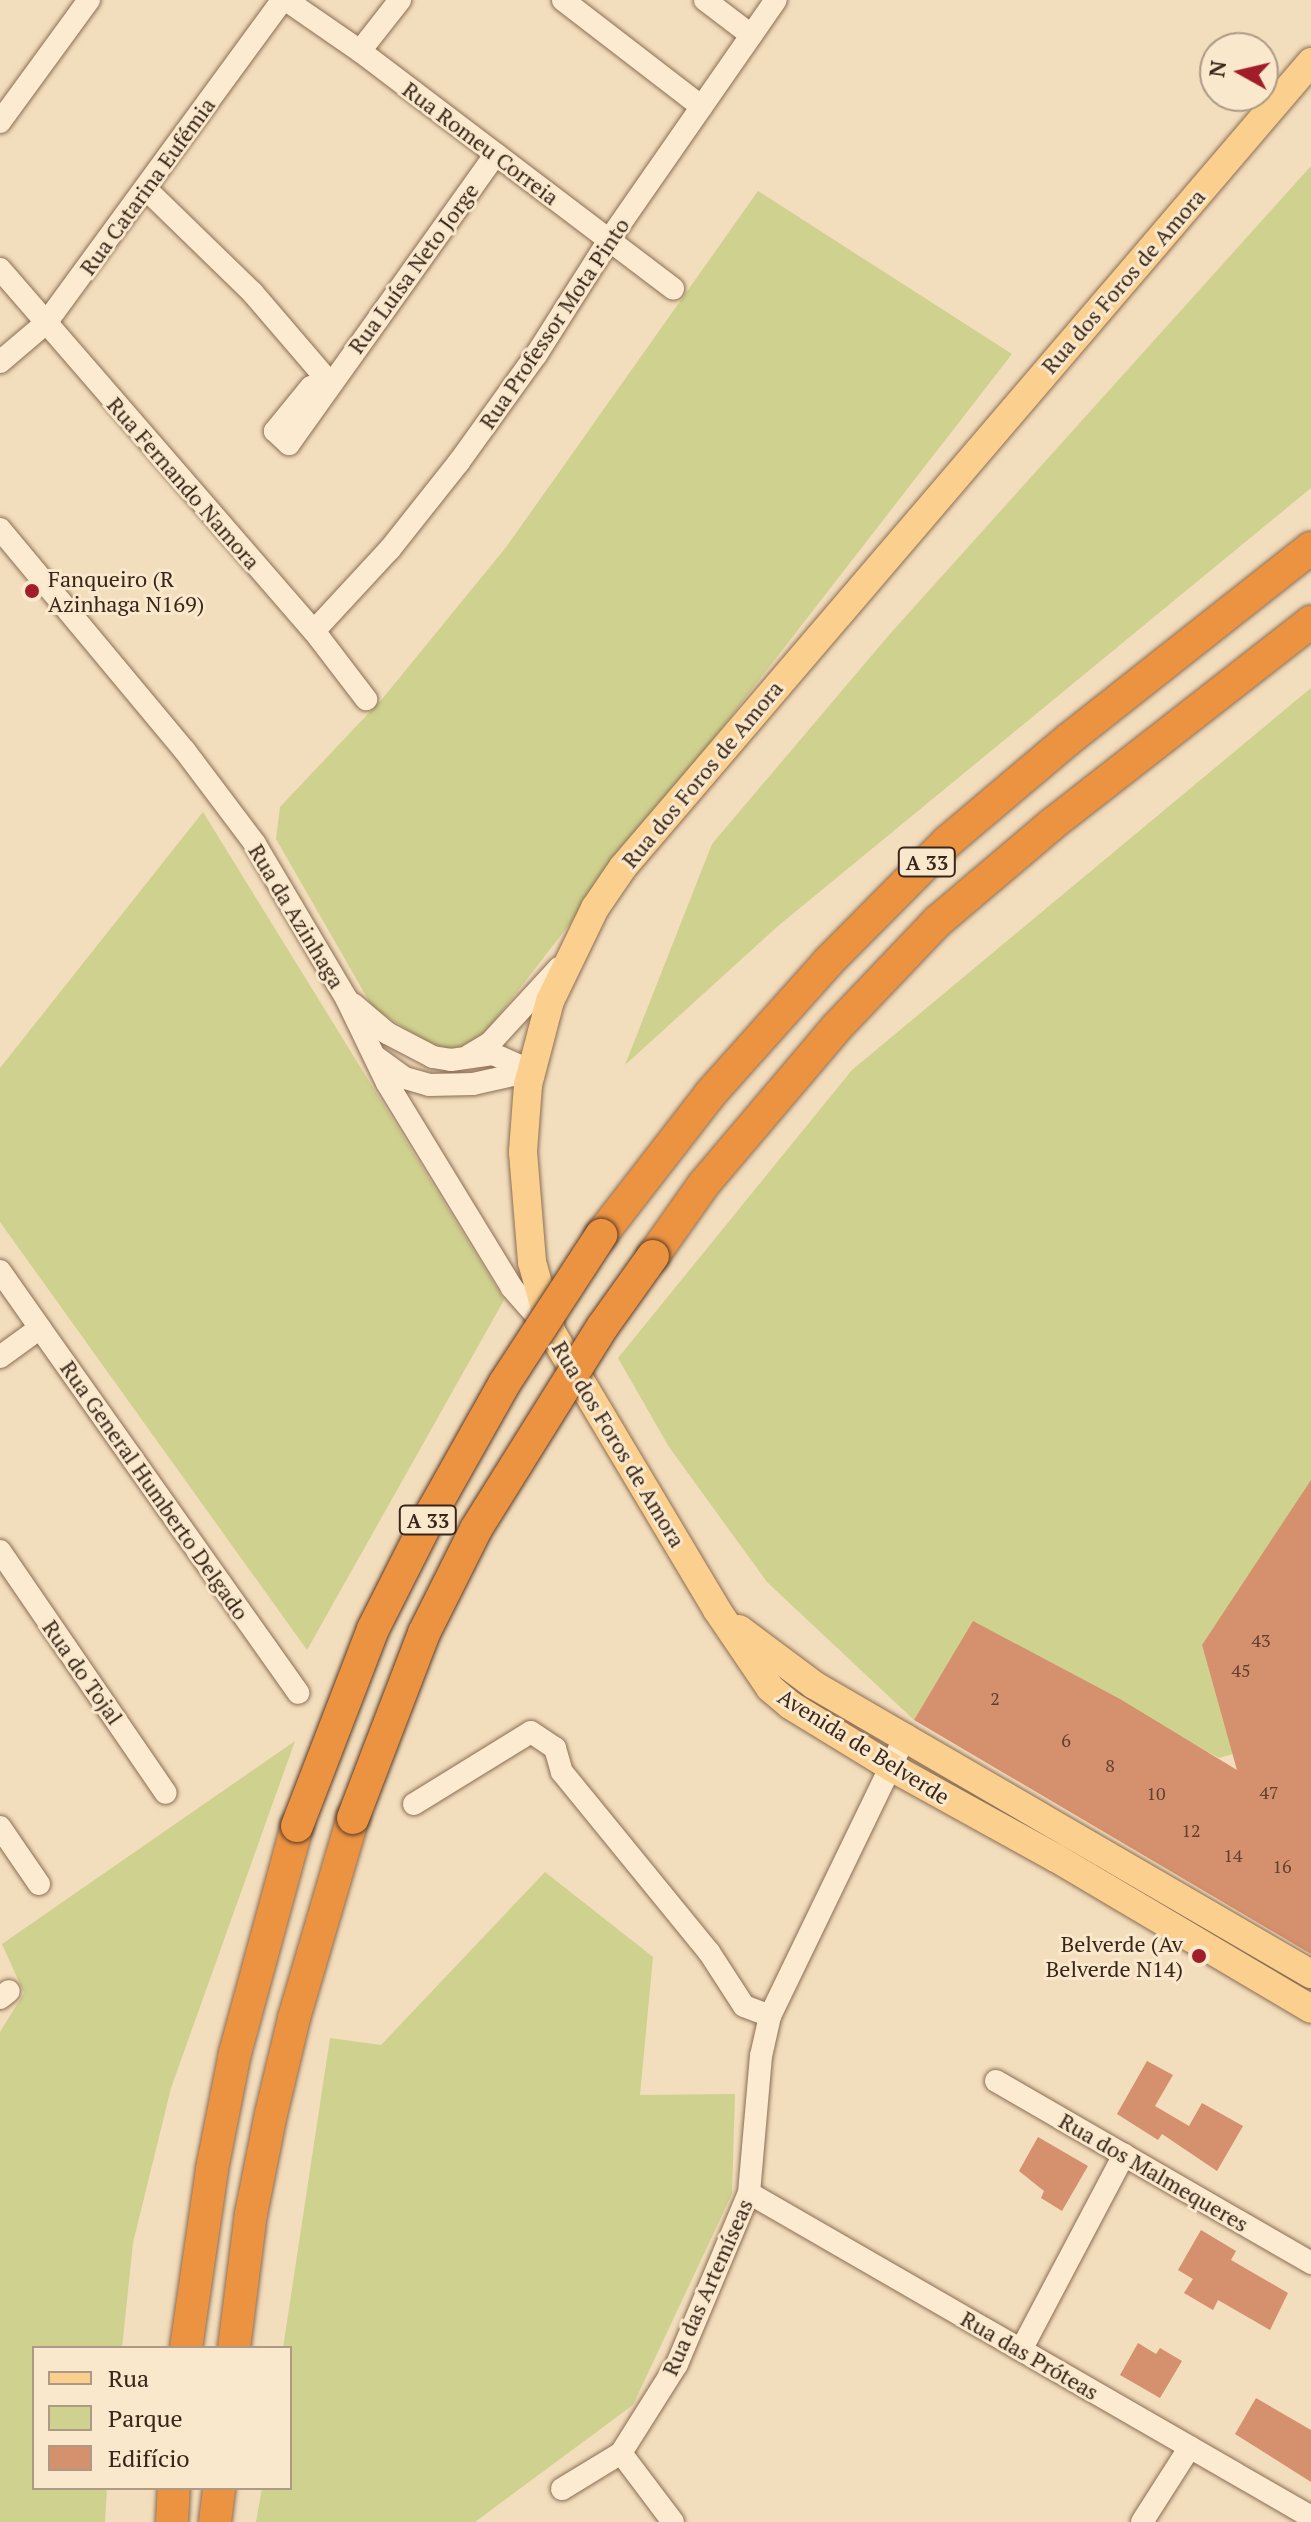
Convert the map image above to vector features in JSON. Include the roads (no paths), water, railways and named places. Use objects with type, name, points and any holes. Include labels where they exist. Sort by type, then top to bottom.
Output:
[{"type":"highway","name":"A 33","points":[[186,2346],[212,2169],[235,2053],[297,1826],[373,1629],[432,1512],[504,1384],[601,1235],[711,1093],[828,962],[947,842],[1069,739],[1311,548]]},
{"type":"highway","name":"A 33","points":[[234,2346],[251,2214],[271,2114],[294,2018],[353,1818],[424,1633],[476,1529],[603,1326],[703,1185],[836,1028],[938,921],[1051,825],[1311,622]]},
{"type":"highway","points":[[172,2522],[174,2490]]},
{"type":"highway","points":[[215,2522],[219,2490]]},
{"type":"main road","name":"Rua dos Foros de Amora","points":[[717,1610],[552,1333],[532,1262],[523,1152],[531,1071],[550,1001],[595,908],[654,829],[1311,62]]},
{"type":"main road","name":"Avenida de Belverde","points":[[717,1610],[773,1657],[814,1685],[906,1735],[1311,1974]]},
{"type":"main road","name":"Avenida de Belverde","points":[[717,1610],[770,1688],[891,1767],[1056,1858],[1311,2009]]},
{"type":"street","points":[[0,122],[89,0]]},
{"type":"street","name":"Rua Romeu Correia","points":[[284,0],[360,51],[673,289]]},
{"type":"street","name":"Rua Catarina Eufémia","points":[[0,362],[46,323],[284,0]]},
{"type":"street","points":[[360,51],[400,0]]},
{"type":"street","points":[[563,0],[702,107]]},
{"type":"street","points":[[705,0],[751,35]]},
{"type":"street","name":"Rua Professor Mota Pinto","points":[[314,631],[390,549],[459,462],[536,355],[609,240],[776,0]]},
{"type":"street","name":"Rua Luísa Neto Jorge","points":[[146,189],[234,274],[330,383],[496,154]]},
{"type":"street","name":"Rua Fernando Namora","points":[[0,269],[314,631],[366,699]]},
{"type":"street","name":"Rua da Azinhaga","points":[[0,529],[229,806],[346,998],[371,1053],[512,1288],[552,1333]]},
{"type":"street","points":[[466,1058],[490,1043],[570,955]]},
{"type":"street","points":[[346,998],[413,1049],[433,1057],[466,1058],[493,1054],[531,1071]]},
{"type":"street","points":[[371,1053],[405,1078],[429,1085],[473,1084],[531,1071]]},
{"type":"street","name":"Rua General Humberto Delgado","points":[[0,1271],[298,1693]]},
{"type":"street","points":[[0,1357],[40,1328]]},
{"type":"street","name":"Rua do Tojal","points":[[0,1551],[166,1793]]},
{"type":"street","points":[[414,1804],[531,1732],[555,1748],[562,1772],[709,1952],[744,2006],[770,2016]]},
{"type":"street","name":"Rua das Artemíseas","points":[[562,2489],[621,2453],[677,2364],[749,2193],[761,2056],[770,2016],[906,1735]]},
{"type":"street","points":[[0,1827],[39,1884]]},
{"type":"street","name":"Rua dos Malmequeres","points":[[996,2081],[1311,2263]]},
{"type":"street","points":[[1021,2350],[1124,2155]]},
{"type":"street","name":"Rua das Próteas","points":[[749,2193],[1311,2517]]},
{"type":"street","points":[[1142,2522],[1190,2447]]},
{"type":"street","points":[[621,2453],[673,2522]]},
{"type":"place","name":"Fanqueiro (R Azinhaga N169)","points":[[32,591]]},
{"type":"place","name":"Belverde (Av Belverde N14)","points":[[1199,1956]]}]
